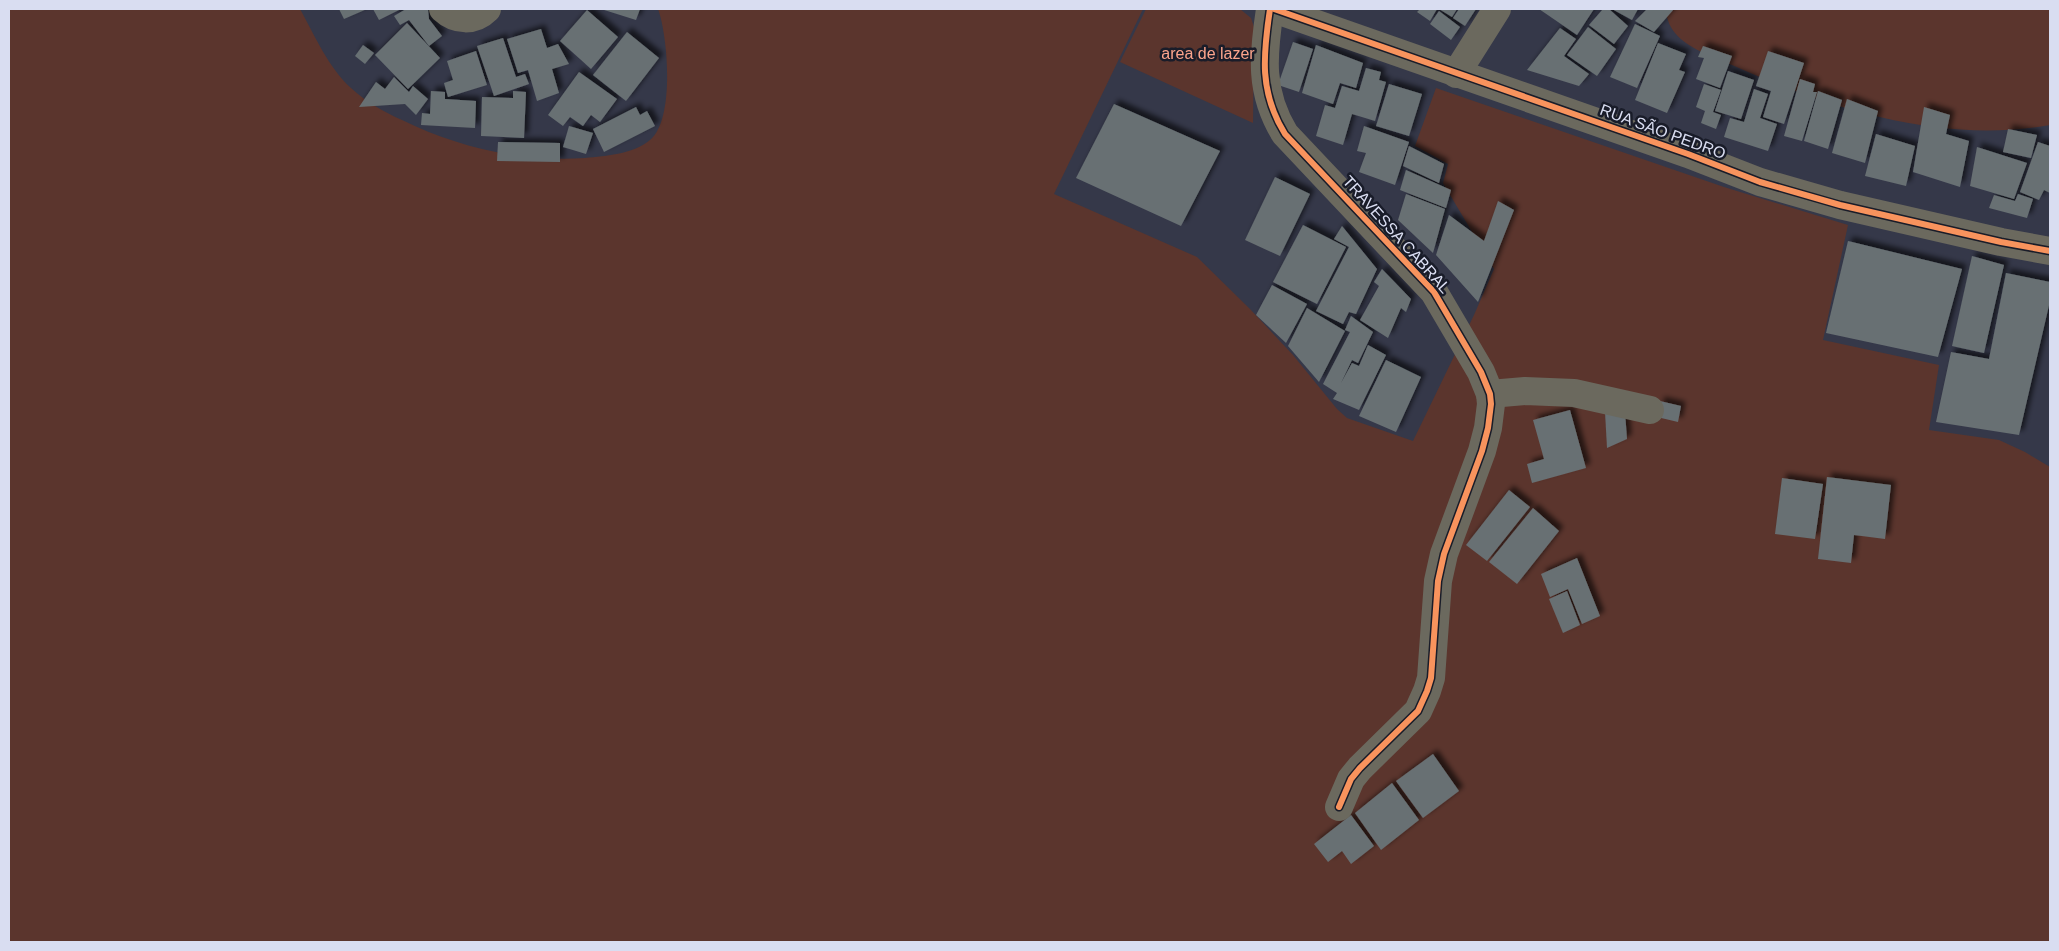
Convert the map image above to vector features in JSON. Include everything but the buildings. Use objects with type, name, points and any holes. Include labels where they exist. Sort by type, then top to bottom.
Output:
[{"type":"street","points":[[443,9],[452,16],[463,19],[473,18],[482,14],[487,9]]},
{"type":"street","name":"TRAVESSA CABRAL","points":[[1270,9],[1265,53],[1266,85],[1272,111],[1278,122],[1291,140],[1434,292],[1481,372],[1490,394],[1490,416],[1482,452],[1449,538],[1440,572],[1433,660],[1427,691],[1418,711],[1351,779],[1340,807]]},
{"type":"street","name":"RUA SÃO PEDRO","points":[[1274,9],[1302,14],[1456,74],[1787,190],[1840,206],[2050,252]]},
{"type":"street","points":[[1456,74],[1497,9]]},
{"type":"street","points":[[1490,394],[1525,391],[1574,393],[1650,410]]},
{"type":"green space","points":[[9,9],[300,9],[335,71],[357,93],[382,110],[424,130],[468,145],[514,155],[561,159],[619,154],[643,145],[658,130],[663,115],[667,77],[662,22],[658,9],[1143,9],[1054,194],[1197,257],[1293,355],[1337,409],[1347,418],[1413,441],[1474,315],[1494,269],[1443,183],[1448,164],[1415,146],[1436,88],[1724,187],[1848,225],[1823,340],[1939,365],[1929,430],[1999,440],[2025,452],[2050,467],[2050,942],[9,942]]},
{"type":"green space","name":"area de lazer","points":[[1146,9],[1240,9],[1251,18],[1254,27],[1253,123],[1120,62]]},
{"type":"green space","points":[[1665,9],[2050,9],[2050,125],[2011,130],[1971,130],[1932,127],[1892,120],[1853,110],[1777,84],[1688,45],[1675,33],[1667,19]]},
{"type":"cycle path","points":[[1270,9],[1265,73],[1271,103],[1285,134],[1434,292],[1481,372],[1490,394],[1491,404],[1488,428],[1482,451],[1444,554],[1438,581],[1431,678],[1427,691],[1418,711],[1351,779],[1339,807]]},
{"type":"cycle path","points":[[1274,9],[1688,154],[1760,182],[1840,205],[2001,242],[2050,251]]}]
